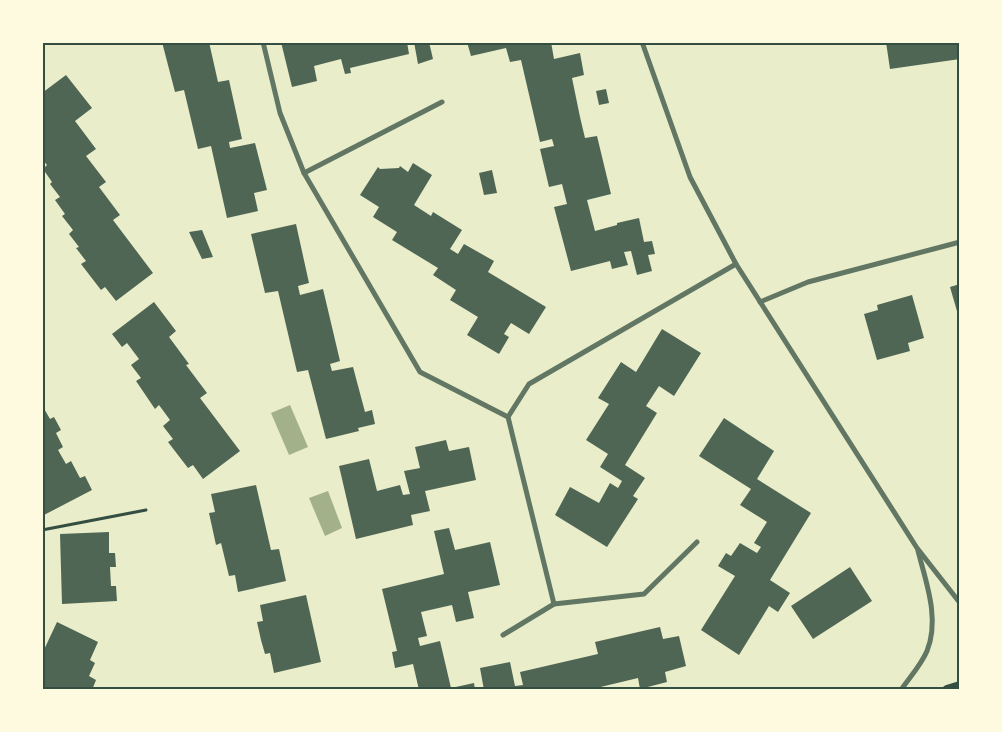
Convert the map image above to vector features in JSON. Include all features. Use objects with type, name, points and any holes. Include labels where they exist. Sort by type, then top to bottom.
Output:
[{"type":"main road","points":[[947,690],[960,686]]},
{"type":"street","points":[[263,42],[280,113],[304,173],[420,372],[508,417]]},
{"type":"street","points":[[642,42],[690,177],[736,264],[917,548],[960,603]]},
{"type":"street","points":[[304,173],[442,102]]},
{"type":"street","points":[[760,302],[808,282],[960,242]]},
{"type":"street","points":[[554,604],[508,417],[529,384],[736,264]]},
{"type":"street","points":[[503,635],[554,604],[644,594],[697,542]]},
{"type":"street","points":[[901,690],[927,652],[932,625],[929,594],[917,548]]},
{"type":"path","points":[[42,530],[146,510]]},
{"type":"shaded area","points":[[290,405],[308,447],[289,455],[271,413]]},
{"type":"shaded area","points":[[328,491],[342,528],[325,536],[309,498]]},
{"type":"building","points":[[162,42],[209,42],[218,82],[229,80],[242,139],[229,142],[230,148],[255,143],[267,190],[254,193],[258,211],[227,218],[211,146],[198,149],[184,90],[175,92]]},
{"type":"building","points":[[281,42],[407,42],[409,54],[350,68],[351,73],[345,74],[341,59],[314,66],[317,81],[292,87]]},
{"type":"building","points":[[414,42],[429,42],[433,59],[418,64]]},
{"type":"building","points":[[467,42],[551,42],[554,59],[580,53],[584,75],[572,78],[580,117],[585,138],[597,136],[611,194],[587,200],[595,231],[639,218],[644,242],[652,241],[655,254],[648,255],[652,271],[637,275],[631,251],[624,252],[628,265],[612,269],[610,261],[571,271],[554,207],[567,204],[562,184],[549,187],[540,149],[554,146],[552,139],[540,142],[521,60],[510,62],[506,48],[471,56]]},
{"type":"building","points":[[886,42],[960,42],[960,59],[890,69]]},
{"type":"building","points":[[66,75],[92,108],[75,121],[96,149],[86,156],[106,182],[99,187],[120,215],[113,220],[153,273],[116,301],[105,287],[101,290],[81,264],[86,261],[76,248],[79,247],[69,234],[73,230],[62,216],[65,214],[55,200],[60,197],[50,184],[52,182],[43,169],[47,165],[42,159],[42,93]]},
{"type":"building","points":[[606,89],[609,103],[599,105],[596,91]]},
{"type":"building","points":[[413,163],[432,175],[414,205],[431,216],[433,212],[462,230],[450,249],[458,254],[464,244],[494,261],[488,272],[546,307],[529,334],[511,323],[504,334],[509,337],[499,354],[467,335],[478,317],[450,300],[456,290],[433,275],[438,268],[392,240],[397,232],[373,217],[379,207],[360,195],[378,167],[380,169],[399,168],[400,166],[408,172]]},
{"type":"building","points":[[492,170],[497,193],[484,195],[479,173]]},
{"type":"building","points":[[296,224],[309,283],[298,286],[300,295],[323,289],[340,361],[330,364],[332,371],[353,367],[365,412],[372,410],[375,424],[358,428],[359,431],[326,439],[308,370],[297,372],[278,291],[265,293],[251,234]]},
{"type":"building","points":[[202,230],[213,257],[202,259],[189,232]]},
{"type":"building","points":[[960,284],[960,318],[959,318],[950,287]]},
{"type":"building","points":[[912,295],[924,338],[908,343],[910,351],[877,360],[864,314],[878,310],[877,305]]},
{"type":"building","points":[[154,302],[176,331],[169,337],[189,364],[186,365],[207,393],[200,398],[240,451],[203,479],[193,465],[188,468],[168,442],[173,439],[163,426],[170,420],[159,405],[155,409],[136,381],[141,378],[131,365],[139,359],[127,343],[122,347],[112,334]]},
{"type":"building","points":[[662,329],[701,353],[674,396],[659,386],[646,406],[657,413],[625,465],[645,478],[633,496],[638,499],[607,547],[555,515],[570,487],[599,503],[610,483],[618,488],[622,481],[600,467],[608,454],[586,440],[609,404],[598,398],[621,362],[636,372]]},
{"type":"building","points":[[42,405],[50,419],[54,417],[61,430],[56,433],[63,447],[58,450],[66,464],[71,461],[80,478],[85,476],[92,490],[44,515],[42,512]]},
{"type":"building","points":[[724,418],[774,451],[757,479],[811,513],[770,580],[790,593],[778,612],[769,606],[739,655],[701,630],[735,576],[718,566],[726,553],[731,556],[740,543],[757,553],[761,547],[754,543],[767,522],[740,505],[751,489],[699,456]]},
{"type":"building","points":[[446,440],[449,451],[469,447],[476,480],[425,491],[430,511],[411,515],[413,525],[356,539],[339,466],[369,459],[377,491],[400,485],[403,495],[410,494],[404,471],[420,468],[415,447]]},
{"type":"building","points":[[256,485],[271,550],[279,549],[286,581],[238,592],[235,575],[229,576],[221,543],[216,545],[209,513],[215,512],[211,494]]},
{"type":"building","points":[[449,528],[455,550],[490,542],[500,585],[468,592],[474,618],[456,622],[452,605],[421,612],[427,636],[418,638],[420,646],[440,641],[451,688],[474,683],[475,690],[419,690],[413,664],[395,668],[392,652],[397,651],[382,589],[444,574],[434,531]]},
{"type":"building","points":[[109,532],[109,553],[115,553],[116,567],[110,567],[111,586],[116,586],[117,601],[62,604],[60,534]]},
{"type":"building","points":[[850,567],[872,601],[813,639],[791,606]]},
{"type":"building","points":[[306,595],[321,662],[274,673],[270,653],[265,654],[257,622],[263,621],[260,605]]},
{"type":"building","points":[[57,622],[98,642],[90,660],[95,663],[89,676],[96,680],[92,690],[42,690],[42,654]]},
{"type":"building","points":[[660,627],[663,639],[679,636],[686,666],[665,672],[667,682],[640,689],[638,678],[588,690],[484,690],[480,668],[510,662],[515,686],[523,685],[520,672],[598,654],[595,642]]}]
